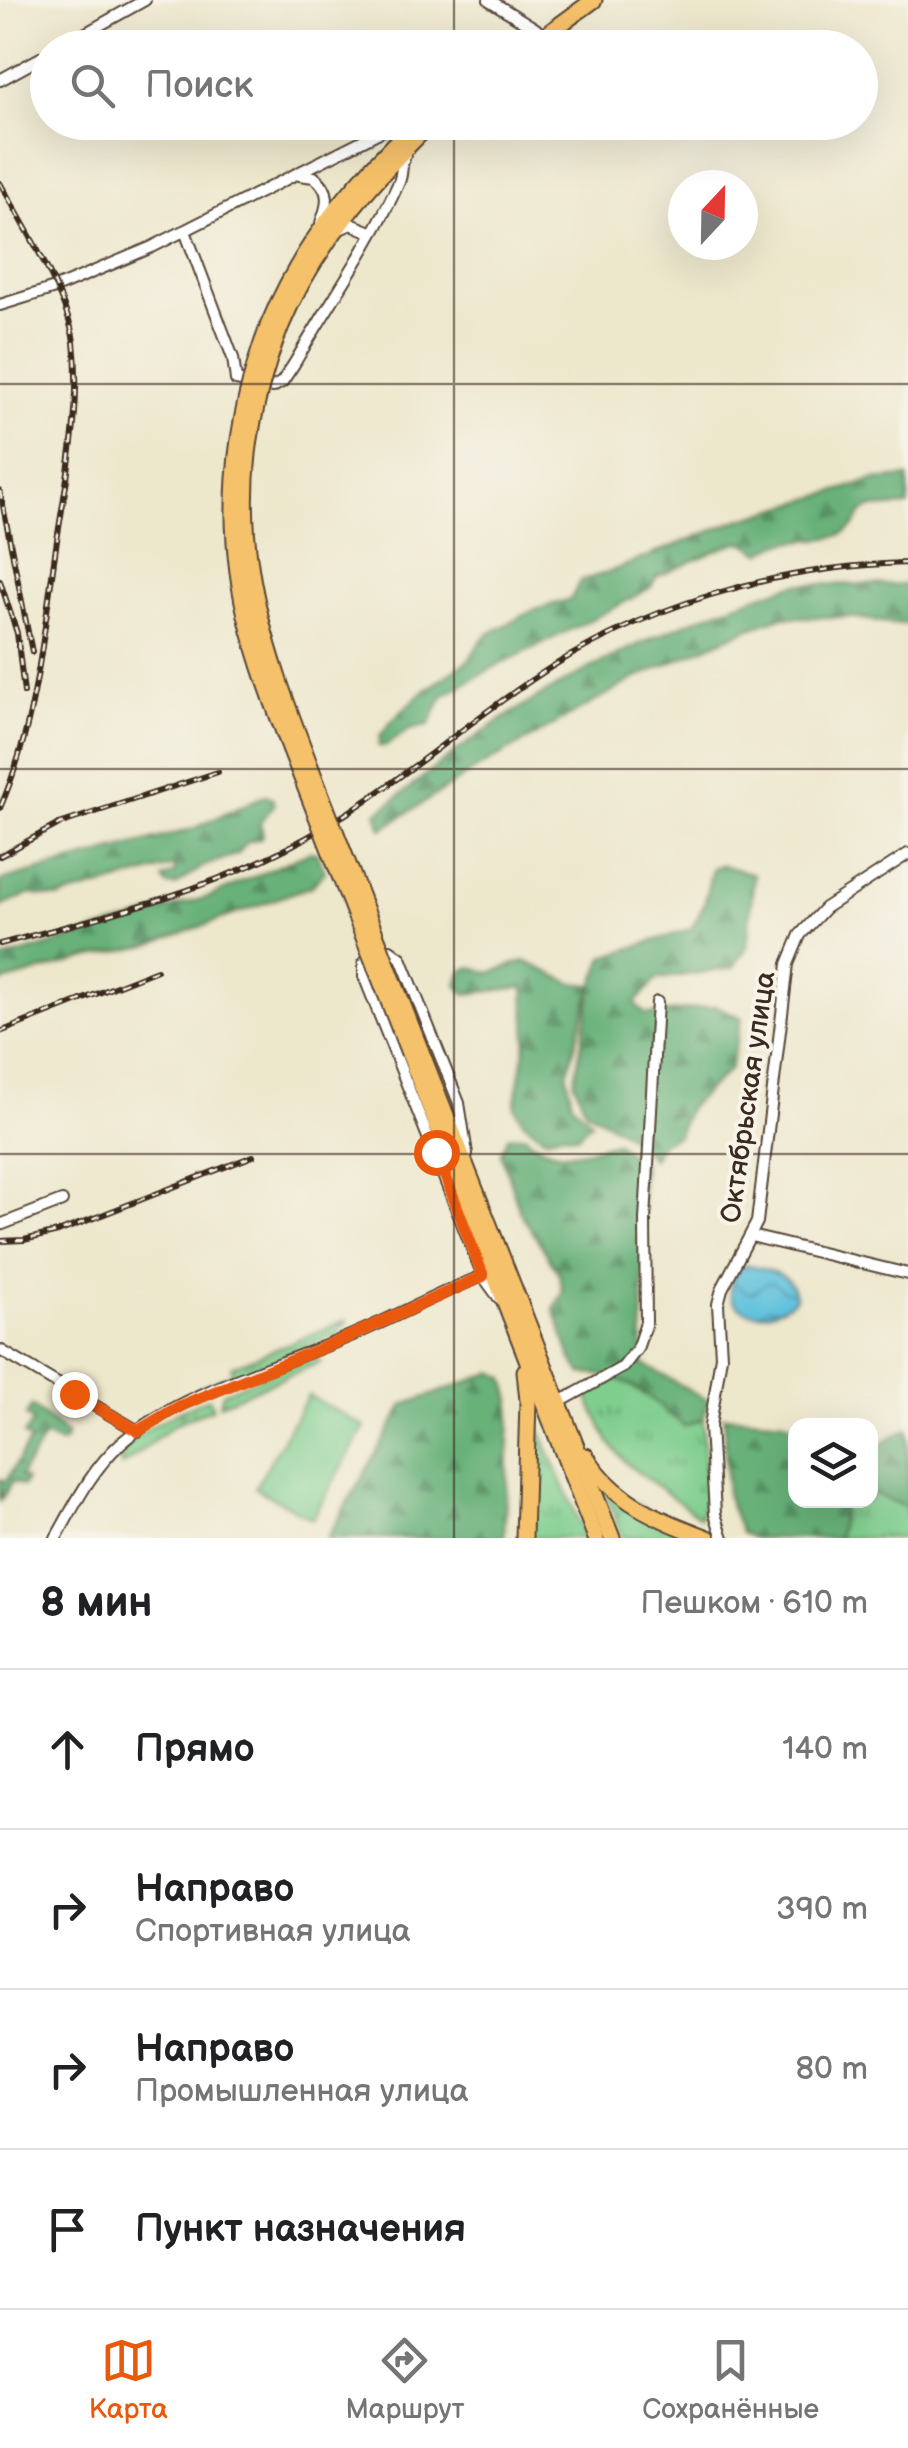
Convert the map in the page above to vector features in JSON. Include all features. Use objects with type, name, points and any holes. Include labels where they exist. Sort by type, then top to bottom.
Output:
[{"type":"highway","points":[[536,29],[576,0]]},
{"type":"highway","points":[[553,30],[594,0]]},
{"type":"highway","points":[[322,236],[354,185],[399,140]]},
{"type":"highway","points":[[412,142],[296,268],[246,397],[235,470],[235,546],[243,602],[272,699],[482,1208],[612,1538]]},
{"type":"highway","points":[[414,1051],[436,1125],[596,1538]]},
{"type":"highway","points":[[523,1352],[528,1402],[524,1538]]},
{"type":"highway","points":[[560,1409],[590,1462],[612,1490],[642,1511],[708,1538]]},
{"type":"street","points":[[92,30],[146,0]]},
{"type":"street","points":[[489,0],[536,29]]},
{"type":"street","points":[[0,80],[30,64]]},
{"type":"street","points":[[0,304],[55,288],[186,231],[362,140]]},
{"type":"street","points":[[186,231],[233,358],[236,380],[268,388],[282,382],[290,370],[371,232],[400,179],[401,163],[412,142]]},
{"type":"street","points":[[288,177],[307,174],[324,185],[328,197],[322,236]]},
{"type":"street","points":[[322,236],[347,225],[371,232]]},
{"type":"street","name":"Октябрьская улица","points":[[723,1538],[715,1514],[710,1426],[722,1356],[718,1304],[756,1222],[788,964],[800,935],[825,908],[908,854]]},
{"type":"street","points":[[482,1208],[466,1152],[459,1104],[447,1070],[401,958],[390,950],[380,950],[366,958],[363,972],[483,1276],[508,1312]]},
{"type":"street","points":[[560,1409],[623,1367],[637,1348],[646,1322],[645,1220],[657,1002]]},
{"type":"street","points":[[436,1125],[443,1173]]},
{"type":"street","points":[[0,1225],[62,1201]]},
{"type":"street","points":[[751,1236],[908,1274]]},
{"type":"street","points":[[56,1538],[94,1472],[138,1431],[180,1406],[344,1339],[483,1276]]},
{"type":"street","points":[[0,1350],[138,1431]]},
{"type":"street","points":[[679,1526],[702,1527],[715,1514]]},
{"type":"green space","points":[[908,477],[908,506],[869,508],[848,531],[839,535],[783,543],[761,553],[744,542],[734,543],[656,577],[651,587],[618,606],[443,696],[429,725],[410,729],[379,746],[380,736],[390,723],[419,695],[470,659],[487,635],[532,611],[571,599],[580,581],[736,521],[874,480]]},
{"type":"green space","points":[[797,584],[908,585],[908,623],[851,617],[781,617],[747,629],[636,678],[475,770],[382,829],[377,813],[512,713],[615,656],[686,623]]},
{"type":"green space","points":[[266,795],[274,805],[260,822],[260,839],[247,842],[238,854],[204,866],[175,886],[167,885],[163,879],[175,873],[175,866],[58,898],[30,894],[0,907],[0,881],[193,829]]},
{"type":"green space","points":[[309,852],[316,853],[325,871],[312,886],[147,946],[87,958],[0,983],[0,960],[211,896]]},
{"type":"green space","points":[[720,865],[754,874],[747,947],[733,968],[657,979],[635,1003],[646,1015],[716,1006],[742,1018],[730,1069],[688,1108],[678,1135],[661,1143],[652,1159],[630,1137],[586,1111],[574,1082],[592,989],[604,957],[691,929],[704,905],[712,868]]},
{"type":"green space","points":[[524,961],[572,983],[592,985],[567,1074],[572,1103],[591,1122],[577,1136],[561,1133],[545,1138],[523,1121],[515,1107],[527,1037],[524,987],[465,994],[457,985],[461,972],[471,967],[490,973]]},
{"type":"green space","points":[[525,1135],[546,1149],[568,1153],[615,1142],[642,1163],[643,1364],[709,1401],[703,1419],[684,1426],[626,1382],[582,1374],[571,1358],[554,1309],[563,1292],[559,1273],[520,1212],[501,1153],[508,1137]]},
{"type":"green space","points":[[347,1320],[338,1334],[203,1390],[198,1388],[233,1373],[231,1367]]},
{"type":"green space","points":[[313,1355],[321,1362],[220,1404],[223,1393]]},
{"type":"green space","points":[[494,1372],[505,1378],[511,1400],[504,1538],[327,1538],[404,1405]]},
{"type":"green space","points":[[616,1376],[683,1425],[703,1419],[706,1499],[700,1517],[628,1465],[609,1442],[585,1392]]},
{"type":"green space","points":[[308,1395],[365,1427],[312,1519],[255,1488]]},
{"type":"green space","points":[[209,1398],[213,1408],[176,1423],[122,1466],[126,1447],[143,1432],[180,1411],[182,1417],[181,1410]]},
{"type":"green space","points":[[32,1406],[67,1435],[64,1442],[58,1443],[45,1436],[20,1476],[26,1480],[23,1486],[13,1481],[0,1501],[0,1479],[6,1481],[30,1440],[24,1435],[33,1421],[26,1416]]},
{"type":"green space","points":[[532,1412],[586,1538],[529,1538]]},
{"type":"green space","points":[[724,1416],[785,1421],[788,1508],[843,1508],[838,1538],[754,1538],[741,1533],[727,1496]]},
{"type":"green space","points":[[908,1429],[908,1508],[878,1495],[878,1448]]},
{"type":"green space","points":[[601,1483],[694,1538],[623,1538]]},
{"type":"green space","points":[[878,1495],[908,1508],[908,1538],[838,1538],[843,1508],[878,1508]]},
{"type":"water","points":[[744,1265],[784,1277],[795,1298],[767,1313],[741,1308],[730,1291],[733,1278]]},
{"type":"railway","points":[[0,183],[63,304],[74,342],[76,367],[68,471],[37,680],[22,745],[0,808]]},
{"type":"railway","points":[[0,491],[32,652]]},
{"type":"railway","points":[[0,944],[182,892],[287,848],[381,790],[530,681],[617,631],[663,611],[711,595],[809,572],[908,563]]},
{"type":"railway","points":[[0,581],[17,633],[24,693]]},
{"type":"railway","points":[[0,856],[59,824],[218,772]]},
{"type":"railway","points":[[0,1032],[157,970]]},
{"type":"railway","points":[[0,1241],[58,1232],[253,1156]]},
{"type":"route","points":[[74,1394],[138,1431],[212,1391],[344,1339],[483,1276],[436,1152]]}]
